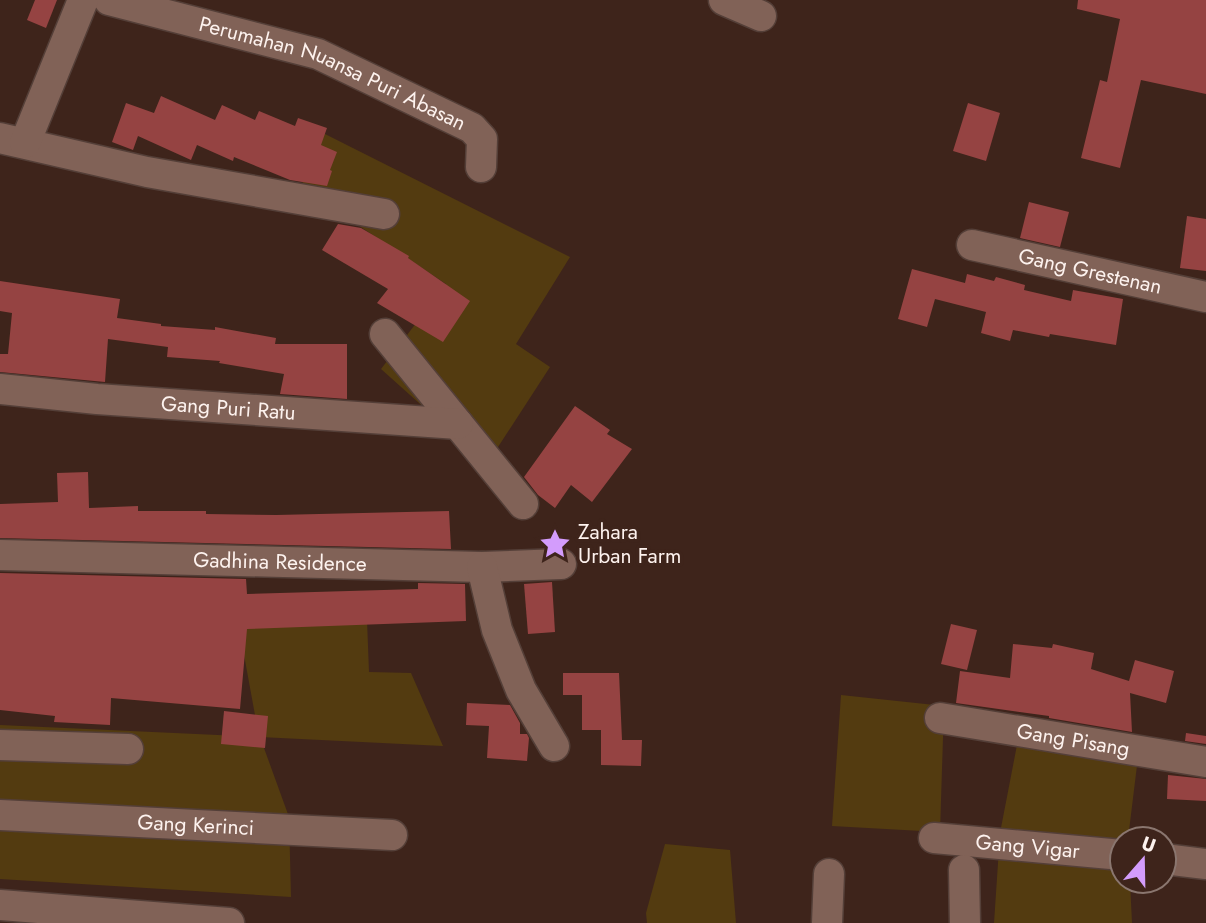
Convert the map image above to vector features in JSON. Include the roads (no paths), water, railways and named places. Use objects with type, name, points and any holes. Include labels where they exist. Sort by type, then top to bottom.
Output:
[{"type":"street","points":[[83,0],[12,141],[147,172],[384,214]]},
{"type":"street","name":"Perumahan Nuansa Puri Abasan","points":[[109,0],[332,60],[471,128],[482,139],[481,167]]},
{"type":"street","points":[[724,0],[761,16]]},
{"type":"street","name":"Gang Grestenan","points":[[972,245],[1206,297]]},
{"type":"street","points":[[386,334],[523,504]]},
{"type":"street","name":"Gang Puri Ratu","points":[[0,389],[458,424]]},
{"type":"street","name":"Gadhina Residence","points":[[0,555],[482,567],[561,564]]},
{"type":"street","points":[[482,567],[502,642],[522,690],[554,746]]},
{"type":"street","name":"Gang Pisang","points":[[940,718],[1206,762]]},
{"type":"street","points":[[0,745],[128,749]]},
{"type":"street","name":"Gang Kerinci","points":[[0,815],[392,835]]},
{"type":"street","name":"Gang Vigar","points":[[934,838],[1108,854]]},
{"type":"street","points":[[1178,861],[1206,864]]},
{"type":"street","points":[[964,870],[965,923]]},
{"type":"street","points":[[827,923],[828,874]]},
{"type":"street","points":[[0,905],[229,923]]},
{"type":"place","name":"Zahara Urban Farm","points":[[555,544]]}]
